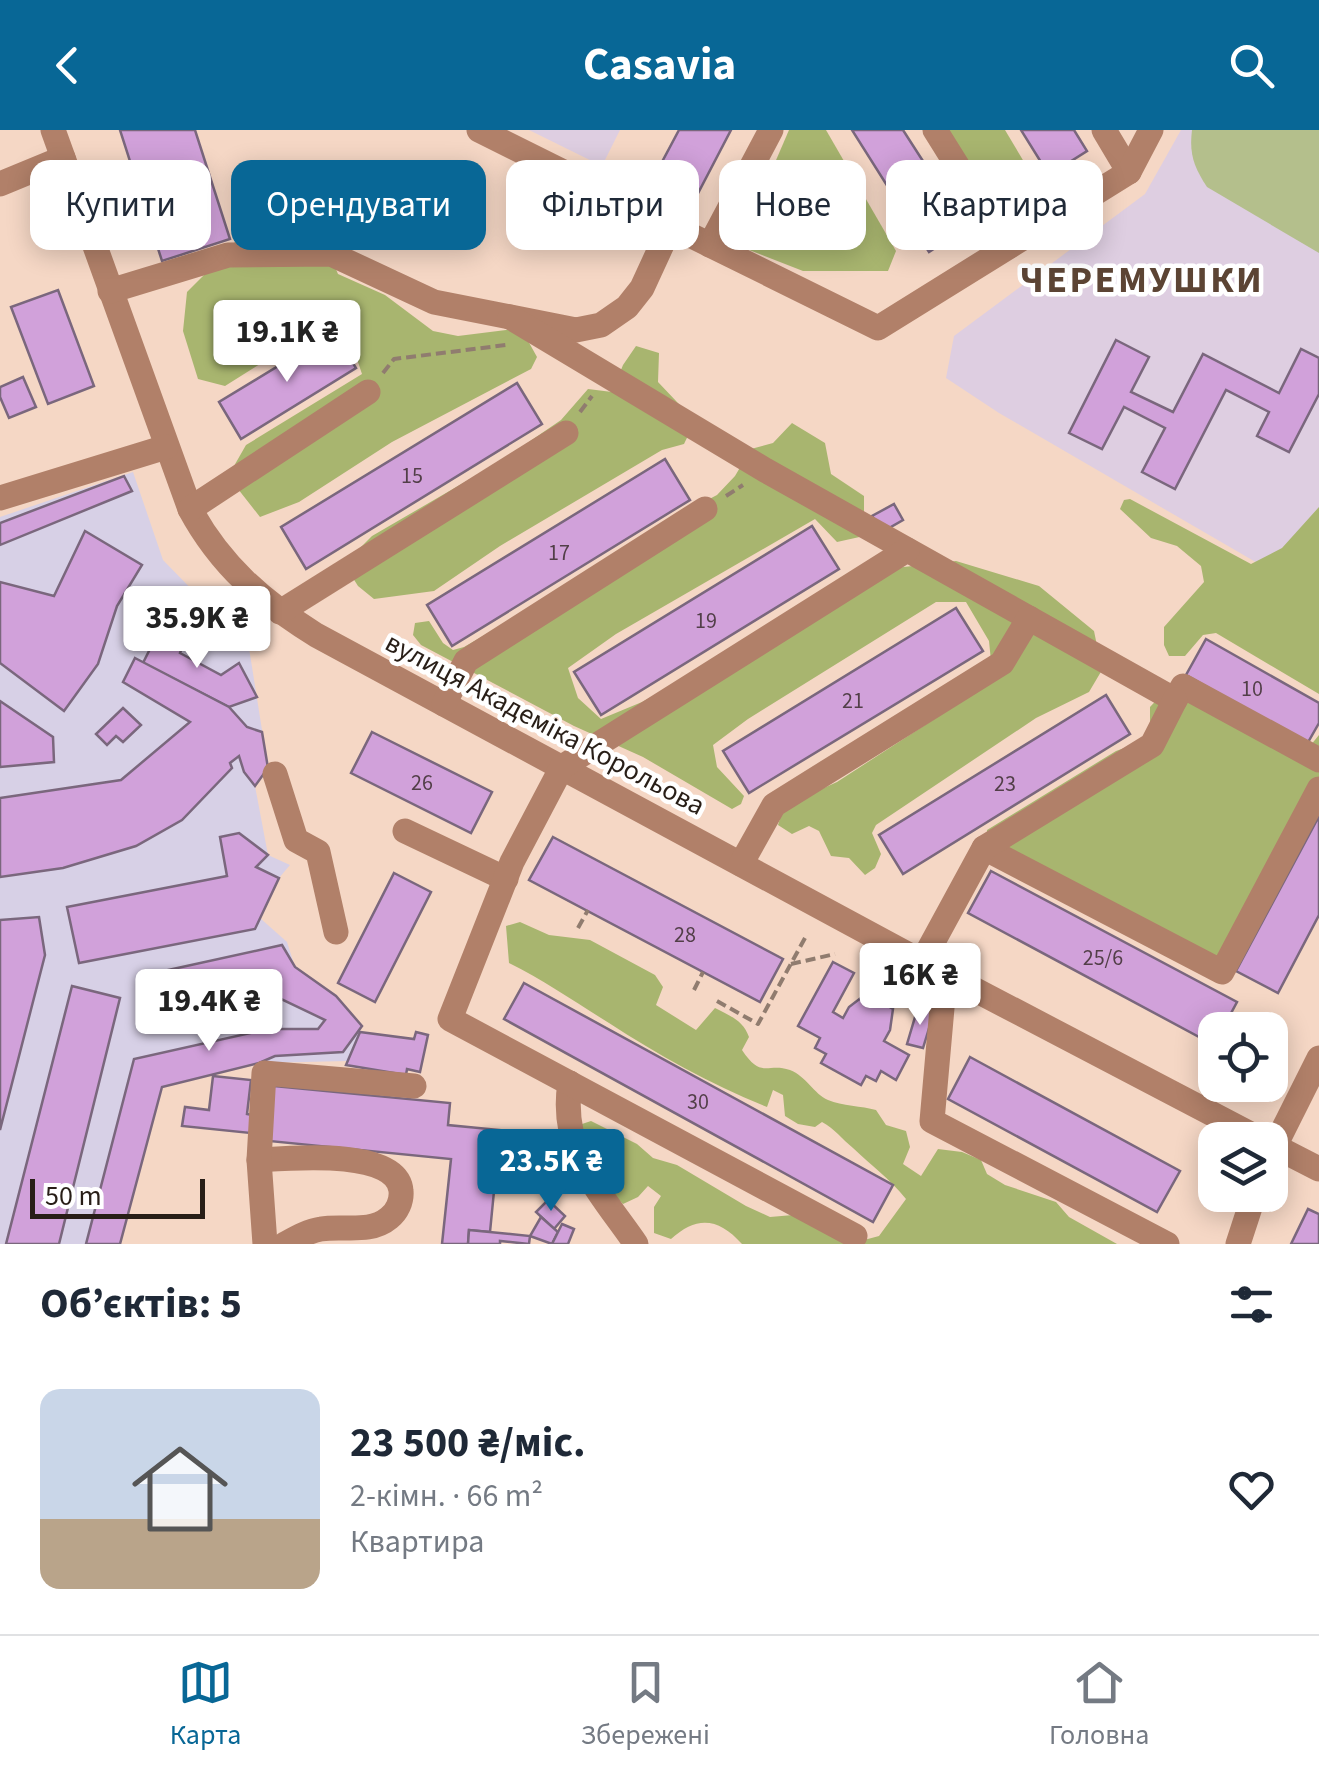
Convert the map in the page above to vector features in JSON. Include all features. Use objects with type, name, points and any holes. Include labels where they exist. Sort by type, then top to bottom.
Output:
[{"type":"street","name":"вулиця Академіка Корольова","points":[[52,130],[190,509],[232,570],[280,612],[1224,1122]]},
{"type":"street","points":[[479,130],[540,160]]},
{"type":"street","points":[[710,245],[771,130]]},
{"type":"street","points":[[935,130],[954,160]]},
{"type":"street","points":[[1104,130],[1129,172]]},
{"type":"street","points":[[1103,188],[1129,172],[1151,130]]},
{"type":"street","points":[[0,184],[62,158]]},
{"type":"street","points":[[699,239],[878,328],[1003,250]]},
{"type":"street","points":[[110,290],[228,255],[331,254],[434,302],[576,330],[601,324],[626,307],[642,288],[660,250]]},
{"type":"street","points":[[510,317],[765,470],[1175,700]]},
{"type":"street","points":[[190,509],[368,392]]},
{"type":"street","points":[[280,612],[566,433]]},
{"type":"street","points":[[0,498],[166,448]]},
{"type":"street","points":[[444,704],[466,661],[705,510]]},
{"type":"street","points":[[856,1236],[450,1019],[506,879],[562,767],[907,550]]},
{"type":"street","points":[[741,864],[774,805],[1002,662],[1029,618]]},
{"type":"street","points":[[1167,1244],[932,1120],[934,968],[984,848],[1152,744],[1183,686],[1319,760]]},
{"type":"street","points":[[275,774],[296,840],[318,852],[336,932]]},
{"type":"street","points":[[984,848],[1222,972],[1319,790]]},
{"type":"street","points":[[405,831],[506,879]]},
{"type":"street","points":[[1283,1122],[1319,1058]]},
{"type":"street","points":[[266,1244],[259,1160],[264,1073],[414,1086]]},
{"type":"street","points":[[570,1083],[566,1111],[578,1161],[636,1244]]},
{"type":"street","name":"вулиця Академіка Корольова","points":[[1288,1155],[1319,1169]]},
{"type":"street","points":[[259,1160],[303,1157],[375,1164],[399,1182],[402,1194],[390,1218],[374,1226],[320,1229],[285,1244]]},
{"type":"street","points":[[1238,1244],[1248,1212]]},
{"type":"path","points":[[368,392],[394,359],[509,345]]},
{"type":"path","points":[[566,433],[606,375]]},
{"type":"path","points":[[705,510],[765,470]]},
{"type":"path","points":[[578,928],[588,910]]},
{"type":"path","points":[[717,1002],[758,1024],[806,938]]},
{"type":"path","points":[[791,964],[835,954]]},
{"type":"path","points":[[694,990],[704,972]]},
{"type":"shaded area","points":[[529,130],[620,130],[605,160],[590,160]]},
{"type":"shaded area","points":[[1181,130],[1319,130],[1319,529],[1290,582],[999,413],[946,378],[954,336],[1070,250],[1103,250],[1103,225],[1145,194]]},
{"type":"shaded area","points":[[133,472],[163,560],[249,648],[268,768],[255,786],[268,855],[290,865],[279,878],[260,918],[287,942],[295,967],[336,996],[362,1026],[348,1061],[259,1063],[162,1087],[120,1244],[0,1244],[0,517]]},
{"type":"green space","points":[[789,130],[826,130],[843,160],[776,160]]},
{"type":"green space","points":[[941,130],[1005,130],[1023,160],[960,160]]},
{"type":"green space","points":[[1192,130],[1319,130],[1319,253],[1207,187],[1194,160]]},
{"type":"green space","points":[[866,199],[886,234],[886,250],[896,251],[888,271],[803,271],[749,250],[866,250]]},
{"type":"green space","points":[[231,248],[328,250],[338,274],[385,295],[433,331],[458,336],[514,329],[527,339],[537,357],[531,369],[392,442],[299,502],[260,517],[238,489],[234,466],[246,445],[362,374],[351,341],[330,325],[309,333],[225,386],[198,379],[183,331],[187,292]]},
{"type":"green space","points":[[636,346],[659,353],[658,382],[695,421],[684,444],[662,450],[500,546],[434,591],[374,599],[358,586],[344,564],[372,536],[501,461],[561,420],[588,389],[612,392]]},
{"type":"green space","points":[[792,423],[825,443],[831,474],[864,496],[864,536],[837,542],[815,519],[616,634],[568,668],[578,698],[601,719],[642,702],[895,568],[956,561],[1039,586],[1094,631],[1102,670],[1089,692],[1036,718],[876,825],[872,833],[881,854],[875,868],[865,875],[849,858],[831,856],[819,831],[809,826],[792,834],[778,825],[782,812],[793,802],[837,782],[993,681],[989,641],[966,602],[936,602],[713,745],[717,767],[744,796],[741,804],[732,809],[643,757],[574,726],[421,645],[413,635],[415,623],[429,621],[443,643],[453,650],[464,647],[652,529],[717,495],[735,476],[751,449],[773,443]]},
{"type":"green space","points":[[1130,499],[1251,564],[1282,548],[1319,507],[1319,694],[1216,633],[1203,635],[1185,656],[1169,656],[1164,645],[1164,627],[1204,582],[1201,566],[1177,546],[1151,538],[1120,509],[1124,500]]},
{"type":"green space","points":[[1168,688],[1310,746],[1319,735],[1319,800],[1222,963],[988,857],[987,830],[1116,751],[1144,741],[1150,730],[1150,707]]},
{"type":"green space","points":[[520,922],[549,935],[590,940],[655,975],[663,987],[656,1005],[696,1030],[715,1008],[735,1019],[749,1037],[742,1050],[755,1065],[790,1070],[828,1100],[876,1110],[886,1125],[906,1131],[910,1147],[903,1164],[921,1176],[938,1149],[962,1152],[981,1160],[987,1174],[1005,1185],[1056,1202],[1069,1217],[1117,1244],[742,1244],[725,1229],[708,1223],[690,1226],[671,1239],[654,1233],[654,1207],[661,1196],[648,1186],[638,1197],[623,1204],[604,1186],[576,1126],[591,1121],[746,1206],[770,1217],[793,1215],[853,1243],[879,1236],[906,1199],[827,1125],[798,1124],[785,1116],[783,1095],[773,1090],[767,1107],[726,1089],[666,1058],[509,963],[506,926]]},
{"type":"building","points":[[120,130],[195,130],[205,160],[130,160]]},
{"type":"building","points":[[679,130],[731,130],[699,191],[699,160],[663,160]]},
{"type":"building","points":[[852,130],[903,130],[922,160],[886,160],[886,184]]},
{"type":"building","points":[[1021,130],[1074,130],[1087,151],[1073,160],[1040,160]]},
{"type":"building","points":[[211,180],[230,239],[211,245]]},
{"type":"building","points":[[158,250],[196,250],[162,261]]},
{"type":"building","points":[[58,290],[94,386],[48,404],[11,307]]},
{"type":"building","points":[[334,332],[356,368],[241,439],[219,402]]},
{"type":"building","points":[[1116,340],[1149,357],[1131,392],[1173,412],[1203,354],[1279,393],[1301,349],[1319,358],[1319,394],[1289,452],[1257,436],[1269,412],[1226,390],[1175,489],[1142,472],[1165,428],[1124,407],[1102,449],[1069,433]]},
{"type":"building","points":[[23,377],[36,407],[9,418],[0,387]]},
{"type":"building","points":[[517,383],[542,424],[306,569],[281,527]]},
{"type":"building","points":[[665,459],[690,500],[452,646],[427,605]]},
{"type":"building","points":[[124,476],[132,491],[0,545],[0,523]]},
{"type":"building","points":[[894,504],[903,520],[882,532],[872,516]]},
{"type":"building","points":[[812,526],[839,569],[601,715],[574,672]]},
{"type":"building","points":[[85,531],[142,565],[117,606],[98,664],[64,711],[0,663],[0,582],[54,596]]},
{"type":"building","points":[[956,608],[983,651],[749,793],[723,751]]},
{"type":"building","points":[[163,623],[186,637],[180,653],[221,675],[239,663],[257,697],[229,707],[143,663]]},
{"type":"building","points":[[1206,639],[1319,703],[1319,723],[1307,744],[1186,675]]},
{"type":"building","points":[[135,658],[229,707],[247,727],[262,732],[268,768],[255,786],[244,772],[239,756],[182,820],[136,846],[63,868],[0,877],[0,798],[121,780],[190,722],[123,682]]},
{"type":"building","points":[[1106,695],[1130,734],[903,874],[879,835]]},
{"type":"building","points":[[0,701],[53,737],[54,762],[0,767]]},
{"type":"building","points":[[123,708],[141,725],[123,742],[116,736],[107,745],[96,734]]},
{"type":"building","points":[[372,732],[492,792],[471,833],[351,773]]},
{"type":"building","points":[[1319,816],[1319,915],[1278,993],[1236,971]]},
{"type":"building","points":[[239,833],[268,855],[256,867],[279,878],[255,929],[79,963],[67,907],[227,876],[220,837]]},
{"type":"building","points":[[553,837],[783,959],[760,1002],[529,880]]},
{"type":"building","points":[[991,871],[1237,1002],[1232,1012],[1198,1012],[1198,1036],[968,913]]},
{"type":"building","points":[[394,873],[431,892],[375,1002],[338,983]]},
{"type":"building","points":[[39,917],[45,955],[0,1130],[0,920]]},
{"type":"building","points":[[282,945],[295,967],[336,996],[362,1026],[343,1052],[275,1056],[162,1087],[120,1244],[86,1244],[134,1059],[268,1029],[318,1029],[325,1020],[275,996],[153,1023],[141,976]]},
{"type":"building","points":[[833,962],[854,973],[833,1012],[843,1018],[849,1007],[866,994],[893,1009],[884,1041],[909,1055],[896,1080],[881,1071],[876,1081],[866,1076],[861,1085],[821,1063],[826,1054],[815,1048],[820,1038],[798,1026]]},
{"type":"building","points":[[524,983],[893,1185],[873,1222],[504,1019]]},
{"type":"building","points":[[72,986],[120,998],[59,1244],[6,1244]]},
{"type":"building","points":[[918,1007],[934,1012],[923,1048],[907,1044]]},
{"type":"building","points":[[360,1032],[414,1039],[416,1032],[428,1035],[420,1072],[407,1069],[406,1075],[346,1065]]},
{"type":"building","points":[[970,1057],[1180,1171],[1157,1212],[948,1099]]},
{"type":"building","points":[[213,1076],[251,1080],[247,1114],[252,1115],[250,1133],[182,1126],[185,1107],[209,1110]]},
{"type":"building","points":[[274,1086],[450,1103],[448,1125],[500,1130],[490,1232],[469,1230],[468,1244],[442,1244],[451,1159],[269,1141]]},
{"type":"building","points":[[548,1200],[565,1216],[554,1229],[536,1212]]},
{"type":"building","points":[[1308,1209],[1319,1214],[1319,1244],[1291,1244]]},
{"type":"building","points":[[541,1217],[558,1232],[552,1244],[530,1236]]},
{"type":"building","points":[[562,1224],[574,1229],[568,1244],[552,1244]]},
{"type":"building","points":[[469,1230],[530,1236],[529,1244],[468,1244]]},
{"type":"district","name":"ЧЕРЕМУШКИ","points":[[1142,280]]}]
